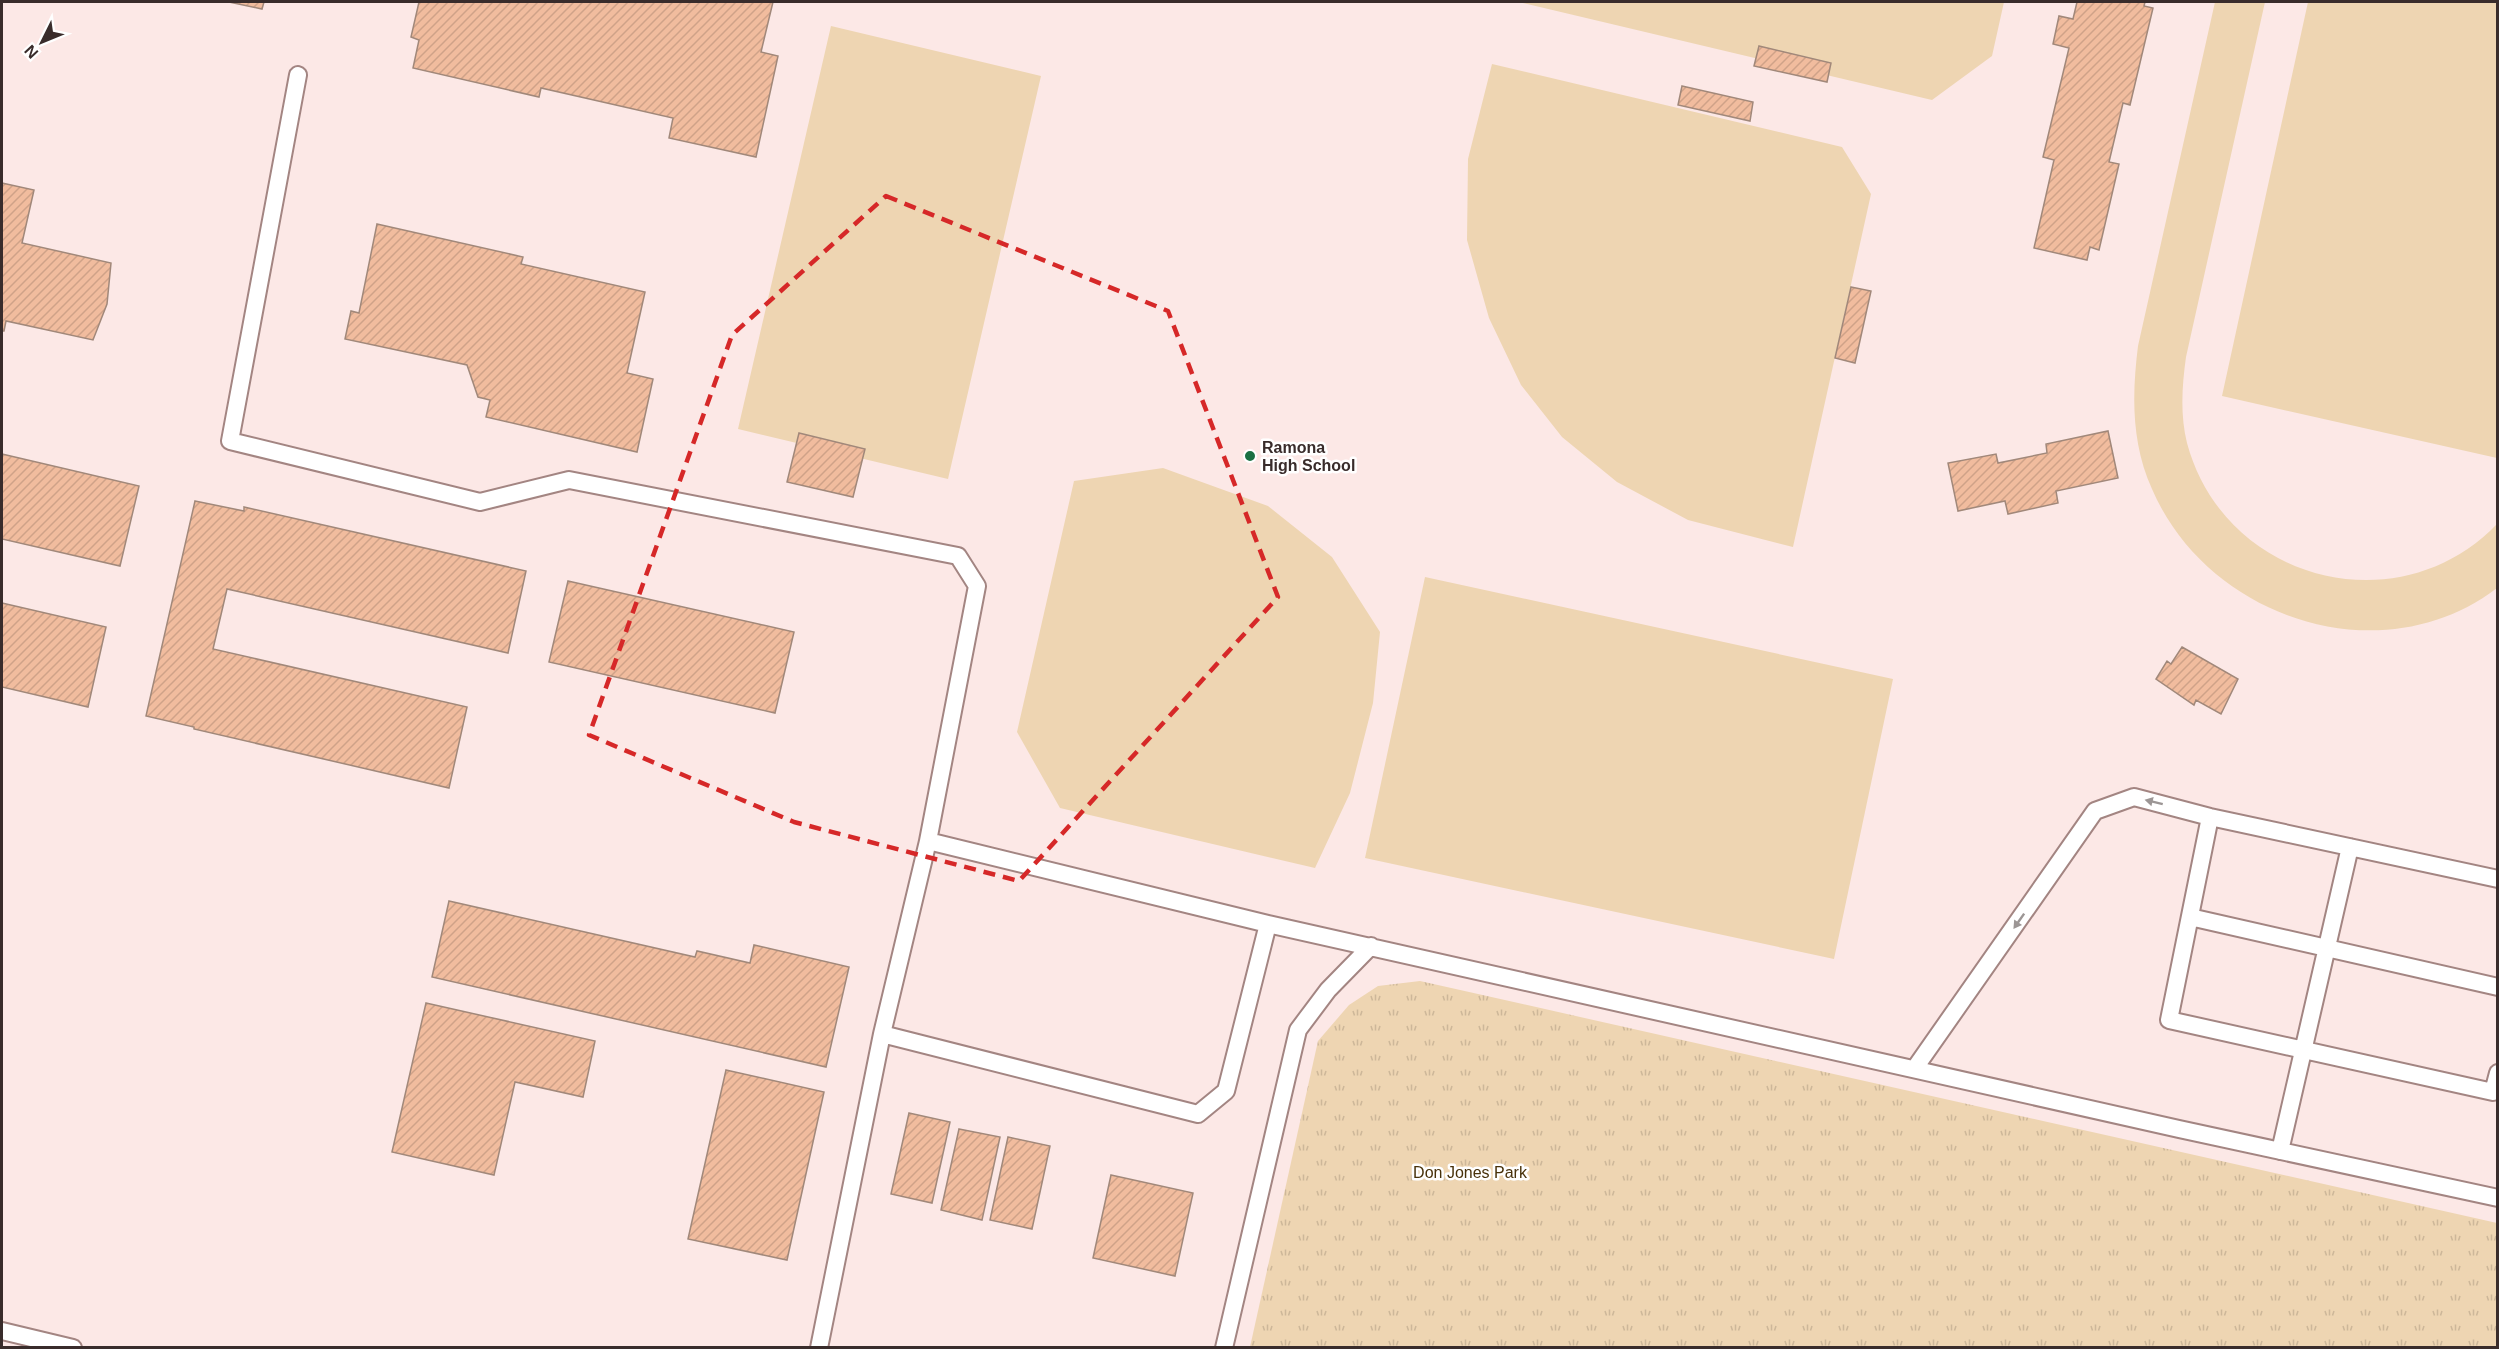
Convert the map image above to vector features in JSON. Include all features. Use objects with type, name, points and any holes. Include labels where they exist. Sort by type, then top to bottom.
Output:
[{"type":"lane","points":[[298,75],[230,441],[480,502],[569,480],[958,556],[977,586],[928,841],[882,1034],[819,1347]]},
{"type":"lane","points":[[1915,1068],[2095,811],[2134,797],[2210,817],[2498,879]]},
{"type":"lane","points":[[2210,817],[2169,1020],[2493,1092],[2498,1073]]},
{"type":"lane","points":[[928,841],[1268,924],[2498,1198]]},
{"type":"lane","points":[[2280,1151],[2350,847]]},
{"type":"lane","points":[[2190,917],[2498,987]]},
{"type":"lane","points":[[882,1034],[1198,1114],[1226,1091],[1268,924]]},
{"type":"lane","points":[[1224,1347],[1298,1030],[1328,990],[1371,946]]},
{"type":"lane","points":[[2,1331],[73,1347]]},
{"type":"highlighted area","points":[[886,196],[1168,311],[1278,597],[1019,881],[794,822],[589,735],[732,335]]},
{"type":"green space","points":[[1519,2],[2004,2],[1992,56],[1932,100]]},
{"type":"green space","points":[[2215,2],[2265,2],[2186,357],[2182,400],[2187,443],[2207,490],[2237,528],[2275,556],[2319,574],[2365,580],[2412,574],[2457,556],[2497,524],[2497,588],[2451,614],[2402,628],[2352,630],[2302,620],[2255,601],[2213,572],[2178,534],[2152,489],[2145,472],[2137,436],[2134,400],[2138,346]]},
{"type":"green space","points":[[2308,2],[2497,2],[2497,458],[2222,396]]},
{"type":"green space","points":[[831,26],[1041,76],[948,479],[738,429]]},
{"type":"green space","points":[[1492,64],[1842,147],[1871,194],[1793,547],[1688,520],[1617,482],[1562,437],[1521,385],[1489,318],[1467,240],[1468,159]]},
{"type":"green space","points":[[1163,468],[1268,506],[1332,557],[1380,632],[1373,703],[1350,793],[1315,868],[1060,808],[1017,732],[1074,481]]},
{"type":"green space","points":[[1425,577],[1893,679],[1834,959],[1365,858]]},
{"type":"green space","name":"Don Jones Park","points":[[1420,981],[2497,1223],[2497,1347],[1250,1347],[1318,1041],[1349,1005],[1378,986]]},
{"type":"building","points":[[229,2],[264,2],[262,9]]},
{"type":"building","points":[[419,2],[773,2],[761,52],[778,56],[756,157],[669,138],[673,118],[541,88],[539,97],[413,68],[419,40],[411,37]]},
{"type":"building","points":[[2077,2],[2145,2],[2144,6],[2153,8],[2130,105],[2123,103],[2109,162],[2119,164],[2099,250],[2090,247],[2087,260],[2034,248],[2054,160],[2043,157],[2069,48],[2053,44],[2059,16],[2073,19]]},
{"type":"building","points":[[1759,46],[1831,63],[1827,82],[1754,66]]},
{"type":"building","points":[[1682,86],[1753,102],[1750,121],[1678,105]]},
{"type":"building","points":[[2,183],[34,190],[22,243],[111,263],[107,304],[93,340],[6,321],[4,331],[2,331]]},
{"type":"building","points":[[377,224],[523,257],[521,264],[645,292],[627,373],[653,379],[637,452],[486,417],[490,400],[478,397],[467,365],[345,339],[351,311],[359,313]]},
{"type":"building","points":[[1851,287],[1871,291],[1855,363],[1835,358]]},
{"type":"building","points":[[2108,431],[2118,478],[2056,491],[2058,503],[2008,514],[2005,501],[1958,511],[1948,463],[1996,454],[1998,463],[2047,453],[2046,444]]},
{"type":"building","points":[[799,433],[865,449],[853,497],[787,482]]},
{"type":"building","points":[[2,454],[139,486],[120,566],[2,539]]},
{"type":"building","points":[[195,501],[244,511],[244,507],[526,571],[508,653],[227,589],[213,649],[467,707],[449,788],[146,716]]},
{"type":"building","points":[[568,581],[794,632],[775,713],[549,662]]},
{"type":"building","points":[[2,603],[106,627],[88,707],[2,687]]},
{"type":"building","points":[[2182,647],[2238,679],[2221,714],[2196,700],[2194,705],[2156,679],[2167,661],[2171,664]]},
{"type":"building","points":[[449,901],[695,957],[697,951],[750,963],[754,945],[849,967],[826,1067],[432,977]]},
{"type":"building","points":[[426,1003],[595,1041],[583,1097],[515,1082],[494,1175],[392,1152]]},
{"type":"building","points":[[726,1070],[824,1092],[787,1260],[688,1239]]},
{"type":"building","points":[[909,1113],[950,1122],[932,1203],[891,1194]]},
{"type":"building","points":[[959,1129],[1000,1137],[982,1220],[941,1210]]},
{"type":"building","points":[[1008,1137],[1050,1146],[1032,1229],[990,1220]]},
{"type":"building","points":[[1111,1175],[1193,1193],[1175,1276],[1093,1258]]},
{"type":"place","name":"Ramona High School","points":[[1250,456]]}]
